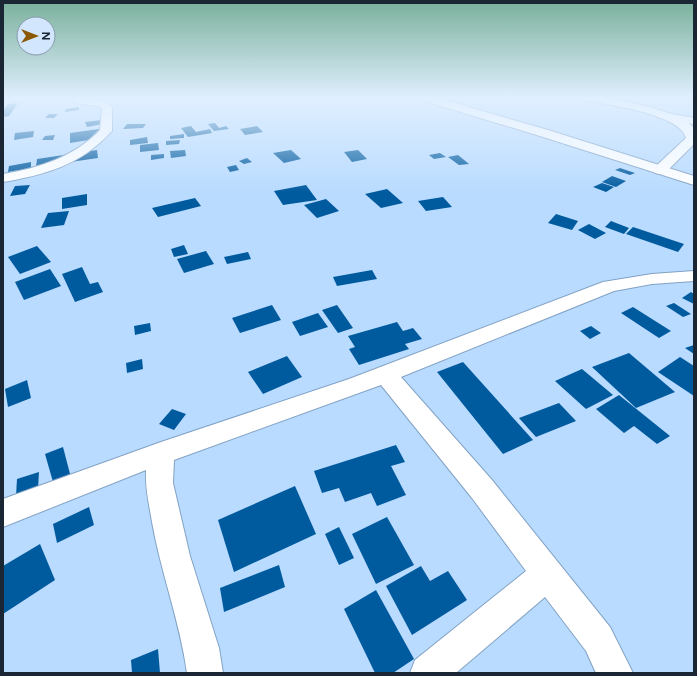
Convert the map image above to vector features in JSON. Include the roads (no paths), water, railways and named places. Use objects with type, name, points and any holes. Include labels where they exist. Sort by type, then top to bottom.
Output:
[{"type":"main road","points":[[529,129],[694,181]]},
{"type":"main road","points":[[660,170],[692,139],[691,132],[688,129]]},
{"type":"street","points":[[3,178],[32,172],[47,167],[88,148],[96,142],[106,131],[106,129]]},
{"type":"street","points":[[3,513],[162,453],[385,374],[610,286],[652,279],[694,276]]},
{"type":"street","points":[[385,374],[482,489],[548,574],[598,639],[615,673]]},
{"type":"street","points":[[162,453],[159,483],[174,556],[201,648],[205,673]]},
{"type":"street","points":[[428,673],[548,574]]}]
